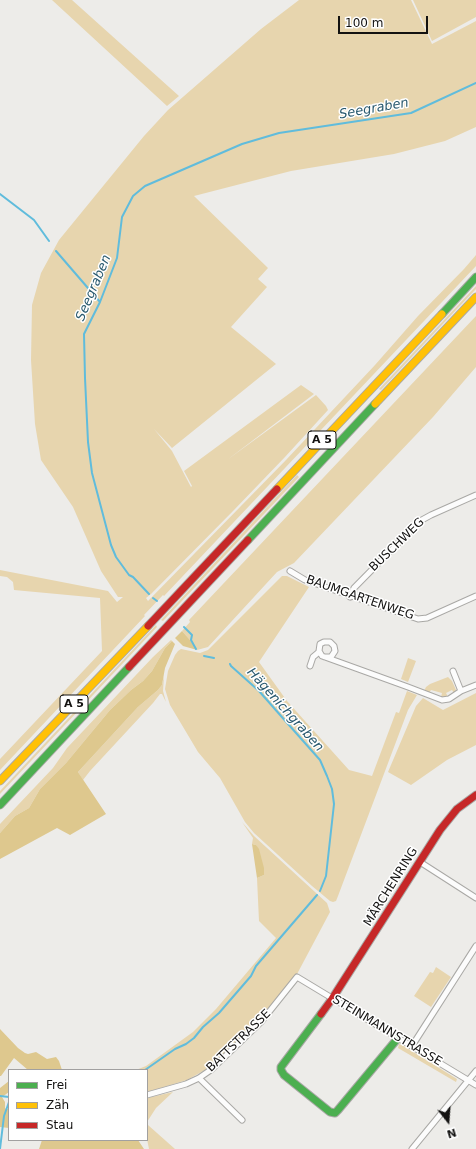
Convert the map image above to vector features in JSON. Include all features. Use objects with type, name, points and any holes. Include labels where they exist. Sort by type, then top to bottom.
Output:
[{"type":"main road","name":"A 5","points":[[0,781],[169,604],[476,277]]},
{"type":"main road","name":"A 5","points":[[0,805],[179,616],[476,297]]},
{"type":"main road","name":"MÄRCHENRING","points":[[398,1038],[334,1113],[330,1112],[284,1075],[281,1070],[281,1067],[332,999],[450,816],[476,795]]},
{"type":"street","name":"BUSCHWEG","points":[[350,597],[354,588],[420,521],[430,515],[476,495]]},
{"type":"street","name":"BAUMGARTENWEG","points":[[290,571],[305,580],[350,597],[414,618],[427,618],[476,596]]},
{"type":"street","points":[[325,658],[331,657],[335,648],[332,643],[326,641],[319,646],[319,652],[325,658],[442,700],[449,699],[461,691],[476,685]]},
{"type":"street","points":[[310,666],[313,656],[319,652]]},
{"type":"street","points":[[453,672],[461,691]]},
{"type":"street","points":[[420,862],[476,898]]},
{"type":"street","points":[[412,1046],[476,946]]},
{"type":"street","name":"STEINMANNSTRASSE","points":[[297,978],[476,1085]]},
{"type":"street","name":"BATTSTRASSE","points":[[148,1095],[186,1084],[199,1078],[212,1069],[247,1037],[280,1000],[297,978]]},
{"type":"street","points":[[412,1149],[476,1071]]},
{"type":"street","points":[[199,1078],[242,1120]]},
{"type":"shaded area","points":[[52,0],[72,0],[179,96],[167,106]]},
{"type":"shaded area","points":[[299,0],[411,0],[432,44],[476,21],[476,127],[445,141],[394,154],[291,171],[194,196],[268,268],[258,279],[267,287],[231,327],[276,364],[172,448],[154,429],[172,451],[191,487],[192,486],[184,471],[301,385],[314,394],[227,460],[316,395],[328,410],[234,510],[146,598],[148,601],[286,460],[476,255],[476,266],[164,596],[163,595],[144,615],[145,616],[0,770],[0,759],[102,651],[100,598],[14,590],[13,582],[7,577],[0,576],[0,570],[108,591],[117,602],[123,597],[118,597],[101,571],[73,507],[41,460],[35,424],[31,360],[32,305],[41,273],[59,240],[144,136],[168,110],[261,29]]},
{"type":"shaded area","points":[[413,0],[476,0],[476,17],[432,41]]},
{"type":"shaded area","points":[[476,286],[476,289],[381,390],[379,389]]},
{"type":"shaded area","points":[[476,316],[476,367],[433,417],[294,563],[277,572],[208,647],[197,650],[182,631],[190,622],[189,620]]},
{"type":"shaded area","points":[[297,475],[299,477],[163,621],[161,620]]},
{"type":"shaded area","points":[[282,576],[287,576],[309,587],[259,662],[287,701],[349,770],[372,776],[396,712],[399,713],[407,691],[417,695],[408,710],[338,896],[336,901],[333,902],[312,886],[254,833],[245,822],[220,778],[198,752],[170,705],[165,689],[168,671],[178,651],[181,649],[200,653],[208,650]]},
{"type":"shaded area","points":[[156,625],[157,627],[0,794],[0,791]]},
{"type":"shaded area","points":[[182,631],[197,650],[183,646],[175,638]]},
{"type":"shaded area","points":[[171,640],[172,641],[165,648],[152,671],[143,681],[110,710],[66,763],[40,789],[29,808],[15,816],[0,833],[0,824],[53,768],[67,748]]},
{"type":"shaded area","points":[[172,641],[175,644],[165,668],[162,685],[138,707],[78,772],[106,814],[70,835],[57,828],[0,859],[0,833],[15,816],[29,808],[40,789],[66,763],[110,710],[143,681],[152,671],[165,648]]},
{"type":"shaded area","points":[[408,658],[416,661],[408,682],[401,679]]},
{"type":"shaded area","points":[[164,676],[163,691],[166,702],[162,694],[160,694],[83,780],[78,772],[138,707],[158,690],[162,685]]},
{"type":"shaded area","points":[[448,677],[452,681],[456,690],[454,693],[452,690],[446,693],[448,697],[441,697],[442,693],[431,690],[429,693],[424,691],[430,684]]},
{"type":"shaded area","points":[[476,693],[476,745],[447,760],[411,785],[388,772],[416,706],[423,698],[443,710]]},
{"type":"shaded area","points":[[242,822],[254,836],[327,903],[330,912],[296,976],[254,1025],[205,1070],[187,1080],[148,1092],[148,1069],[138,1069],[146,1066],[193,1032],[216,1009],[276,938],[259,921],[257,878],[264,875],[256,845],[252,844],[253,838]]},
{"type":"shaded area","points":[[252,844],[256,845],[259,849],[264,868],[264,875],[257,878]]},
{"type":"shaded area","points":[[436,967],[451,977],[431,1007],[414,996],[430,972],[433,973]]},
{"type":"shaded area","points":[[0,1029],[18,1048],[25,1053],[28,1054],[36,1052],[47,1059],[56,1057],[62,1069],[27,1069],[14,1058],[0,1076]]},
{"type":"shaded area","points":[[399,1044],[457,1079],[456,1082],[398,1048]]},
{"type":"shaded area","points":[[8,1082],[8,1093],[2,1097],[5,1102],[5,1108],[8,1109],[8,1128],[0,1127],[0,1088]]},
{"type":"shaded area","points":[[173,1092],[156,1108],[148,1120],[148,1098]]},
{"type":"shaded area","points":[[148,1125],[175,1149],[149,1149],[147,1141]]},
{"type":"shaded area","points":[[42,1141],[139,1141],[144,1149],[39,1149]]},
{"type":"waterway","name":"Seegraben","points":[[149,594],[133,577],[129,575],[116,557],[111,545],[92,473],[88,442],[85,378],[84,334],[100,302],[117,258],[122,217],[133,196],[145,186],[242,144],[279,133],[411,113],[476,83]]},
{"type":"waterway","points":[[0,194],[34,220],[49,241]]},
{"type":"waterway","points":[[56,251],[100,302]]},
{"type":"waterway","points":[[153,598],[157,601]]},
{"type":"waterway","points":[[184,627],[192,635],[191,640],[196,649]]},
{"type":"waterway","name":"Hägenichgraben","points":[[204,656],[214,658]]},
{"type":"waterway","name":"Hägenichgraben","points":[[230,664],[259,691],[320,760],[327,776],[332,789],[334,804],[326,876],[320,891]]},
{"type":"waterway","name":"Hägenichgraben","points":[[146,1069],[194,1038],[203,1027],[219,1013],[251,976],[256,966],[317,895]]},
{"type":"waterway","points":[[0,1096],[8,1097]]},
{"type":"waterway","points":[[0,1149],[4,1116],[8,1105]]},
{"type":"traffic: fast","points":[[442,314],[476,277]]},
{"type":"traffic: fast","points":[[248,540],[375,404]]},
{"type":"traffic: fast","points":[[0,805],[129,667]]},
{"type":"traffic: fast","points":[[321,1014],[281,1067],[281,1070],[284,1075],[330,1112],[335,1113],[338,1110],[398,1038]]},
{"type":"traffic: slow","points":[[375,404],[476,297]]},
{"type":"traffic: slow","points":[[277,489],[442,314]]},
{"type":"traffic: slow","points":[[0,781],[148,626]]},
{"type":"traffic: jam","points":[[148,626],[277,489]]},
{"type":"traffic: jam","points":[[129,667],[248,540]]},
{"type":"traffic: jam","points":[[321,1014],[440,830],[457,809],[476,795]]}]
